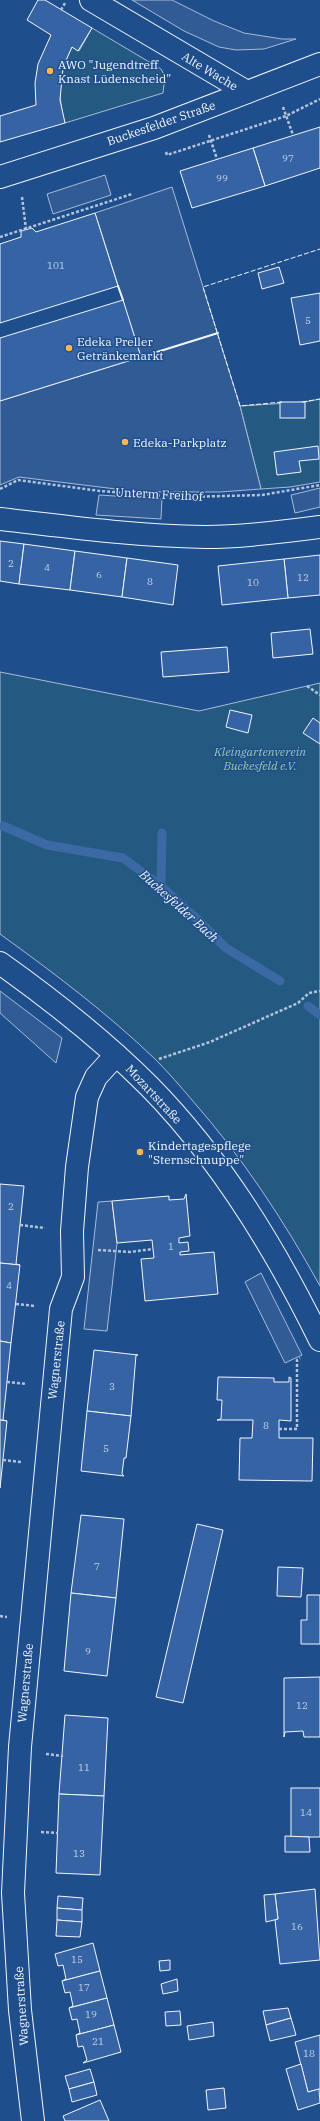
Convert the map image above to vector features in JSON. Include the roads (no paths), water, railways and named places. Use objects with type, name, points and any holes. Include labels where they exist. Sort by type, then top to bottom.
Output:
[{"type":"street","name":"Alte Wache","points":[[91,0],[247,92]]},
{"type":"street","name":"Buckesfelder Straße","points":[[0,177],[154,128],[320,64]]},
{"type":"street","points":[[0,519],[104,531],[208,537],[320,527]]},
{"type":"street","name":"Mozartstraße","points":[[0,963],[51,999],[140,1077],[170,1109],[208,1155],[253,1218],[289,1278],[320,1340]]},
{"type":"street","name":"Wagnerstraße","points":[[33,2121],[20,2010],[13,1893],[19,1753],[46,1456],[62,1309],[73,1277],[72,1231],[77,1167],[87,1097],[96,1077],[116,1055]]},
{"type":"waterway","name":"Buckesfelder Bach","points":[[3,826],[47,845],[123,858],[161,886],[226,948],[280,981]]},
{"type":"waterway","points":[[161,886],[162,833]]},
{"type":"waterway","name":"Buckesfelder Bach","points":[[308,1006],[320,1015]]},
{"type":"place","name":"AWO \"Jugendtreff Knast Lüdenscheid\"","points":[[50,71]]},
{"type":"place","name":"Edeka Preller Getränkemarkt","points":[[69,348]]},
{"type":"place","name":"Edeka-Parkplatz","points":[[125,442]]},
{"type":"place","name":"Kindertagespflege \"Sternschnuppe\"","points":[[140,1152]]},
{"type":"park label","name":"Kleingartenverein Buckesfeld e.V.","points":[[260,758]]}]
